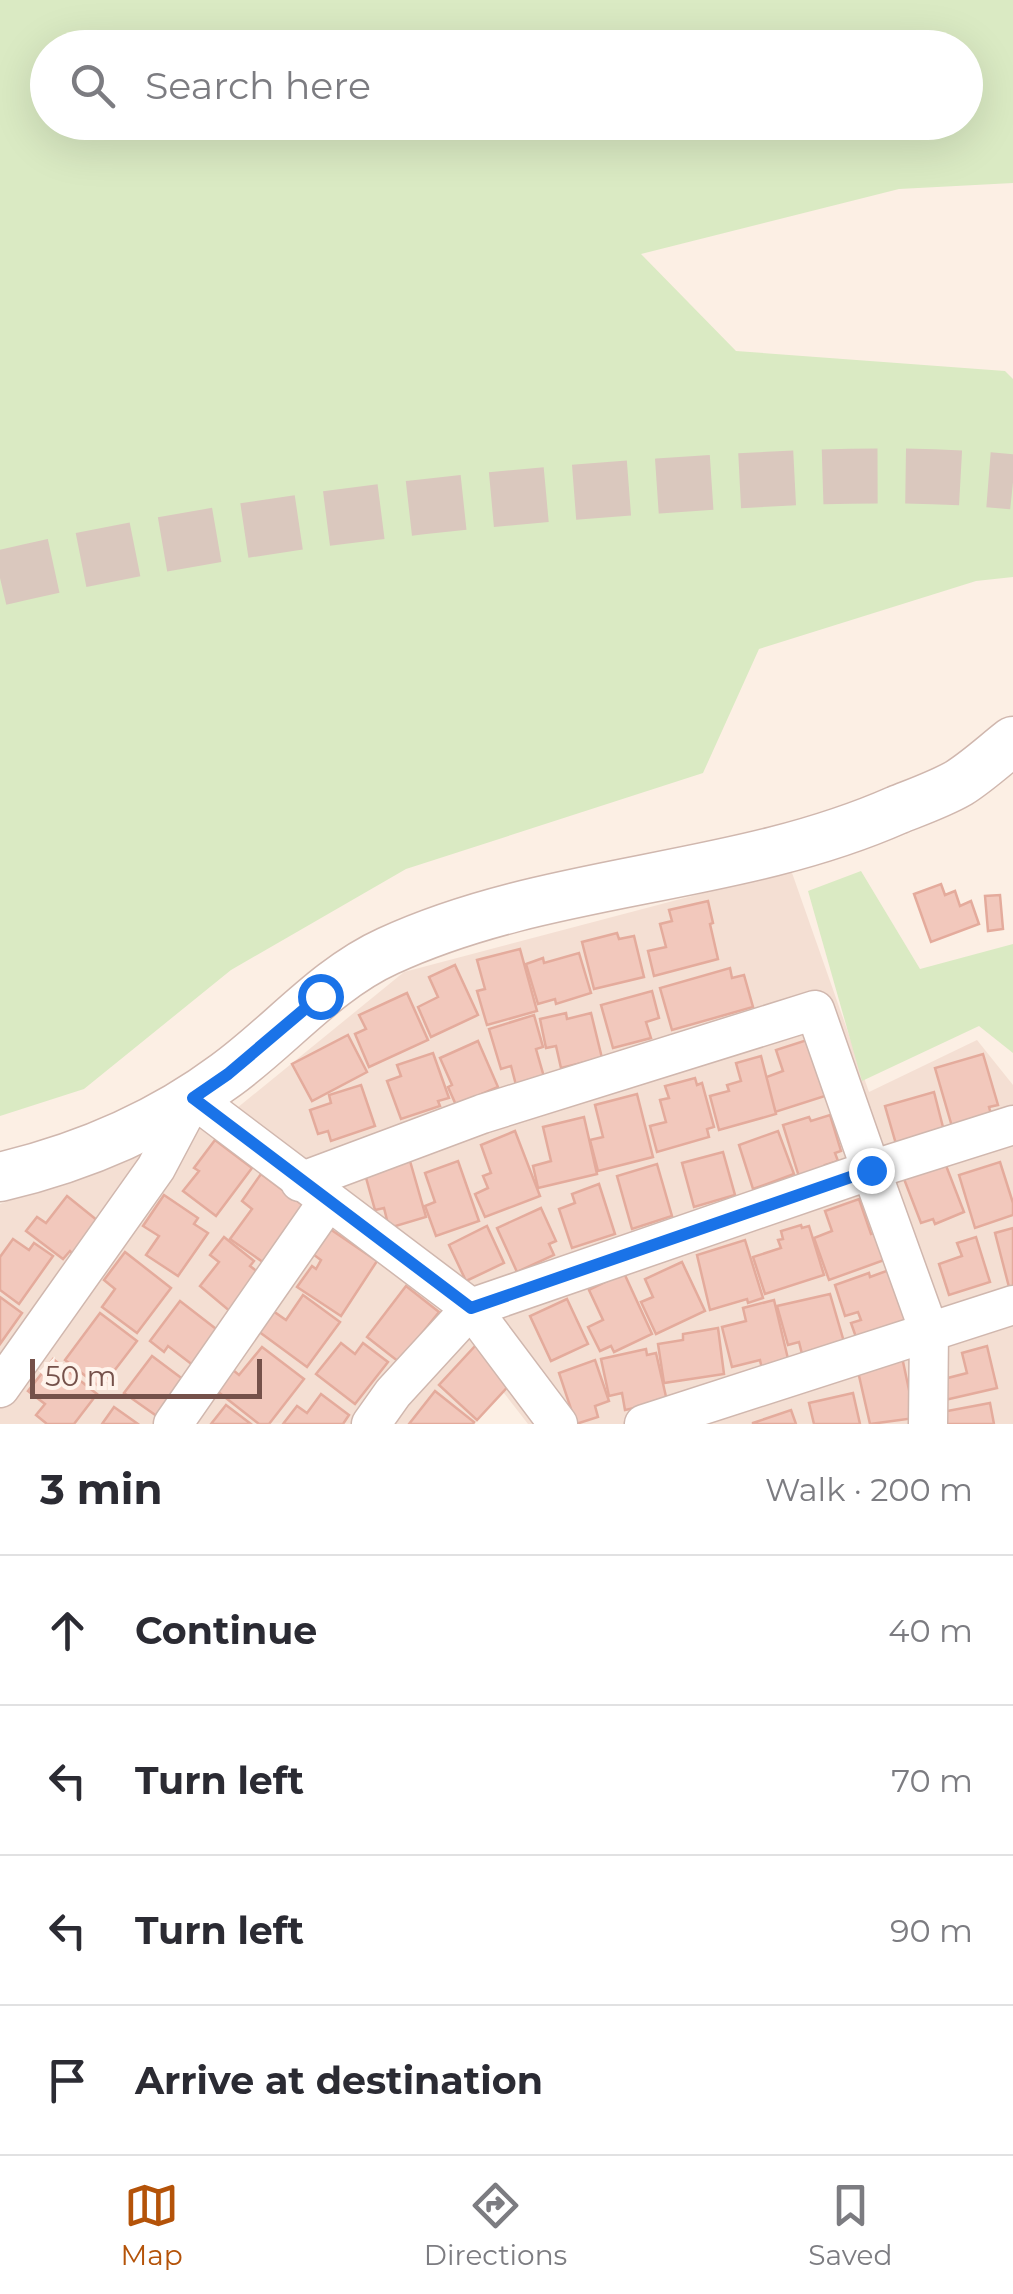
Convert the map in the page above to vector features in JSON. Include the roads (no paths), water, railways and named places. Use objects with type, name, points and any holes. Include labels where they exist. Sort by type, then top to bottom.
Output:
[{"type":"street","points":[[0,1176],[86,1153],[193,1098],[228,1074],[320,996],[383,953],[449,924],[616,884],[776,853],[868,823],[958,784],[1013,741]]},
{"type":"street","points":[[173,1424],[314,1192],[482,1114],[815,1010],[929,1331],[928,1424]]},
{"type":"street","points":[[193,1098],[471,1308],[558,1424]]},
{"type":"street","points":[[0,1388],[156,1168],[193,1098]]},
{"type":"street","points":[[371,1424],[393,1393],[471,1308],[1013,1124]]},
{"type":"street","points":[[644,1424],[1013,1305]]},
{"type":"tunnel","points":[[0,578],[245,530],[575,492],[835,476],[925,476],[1013,482]]}]
